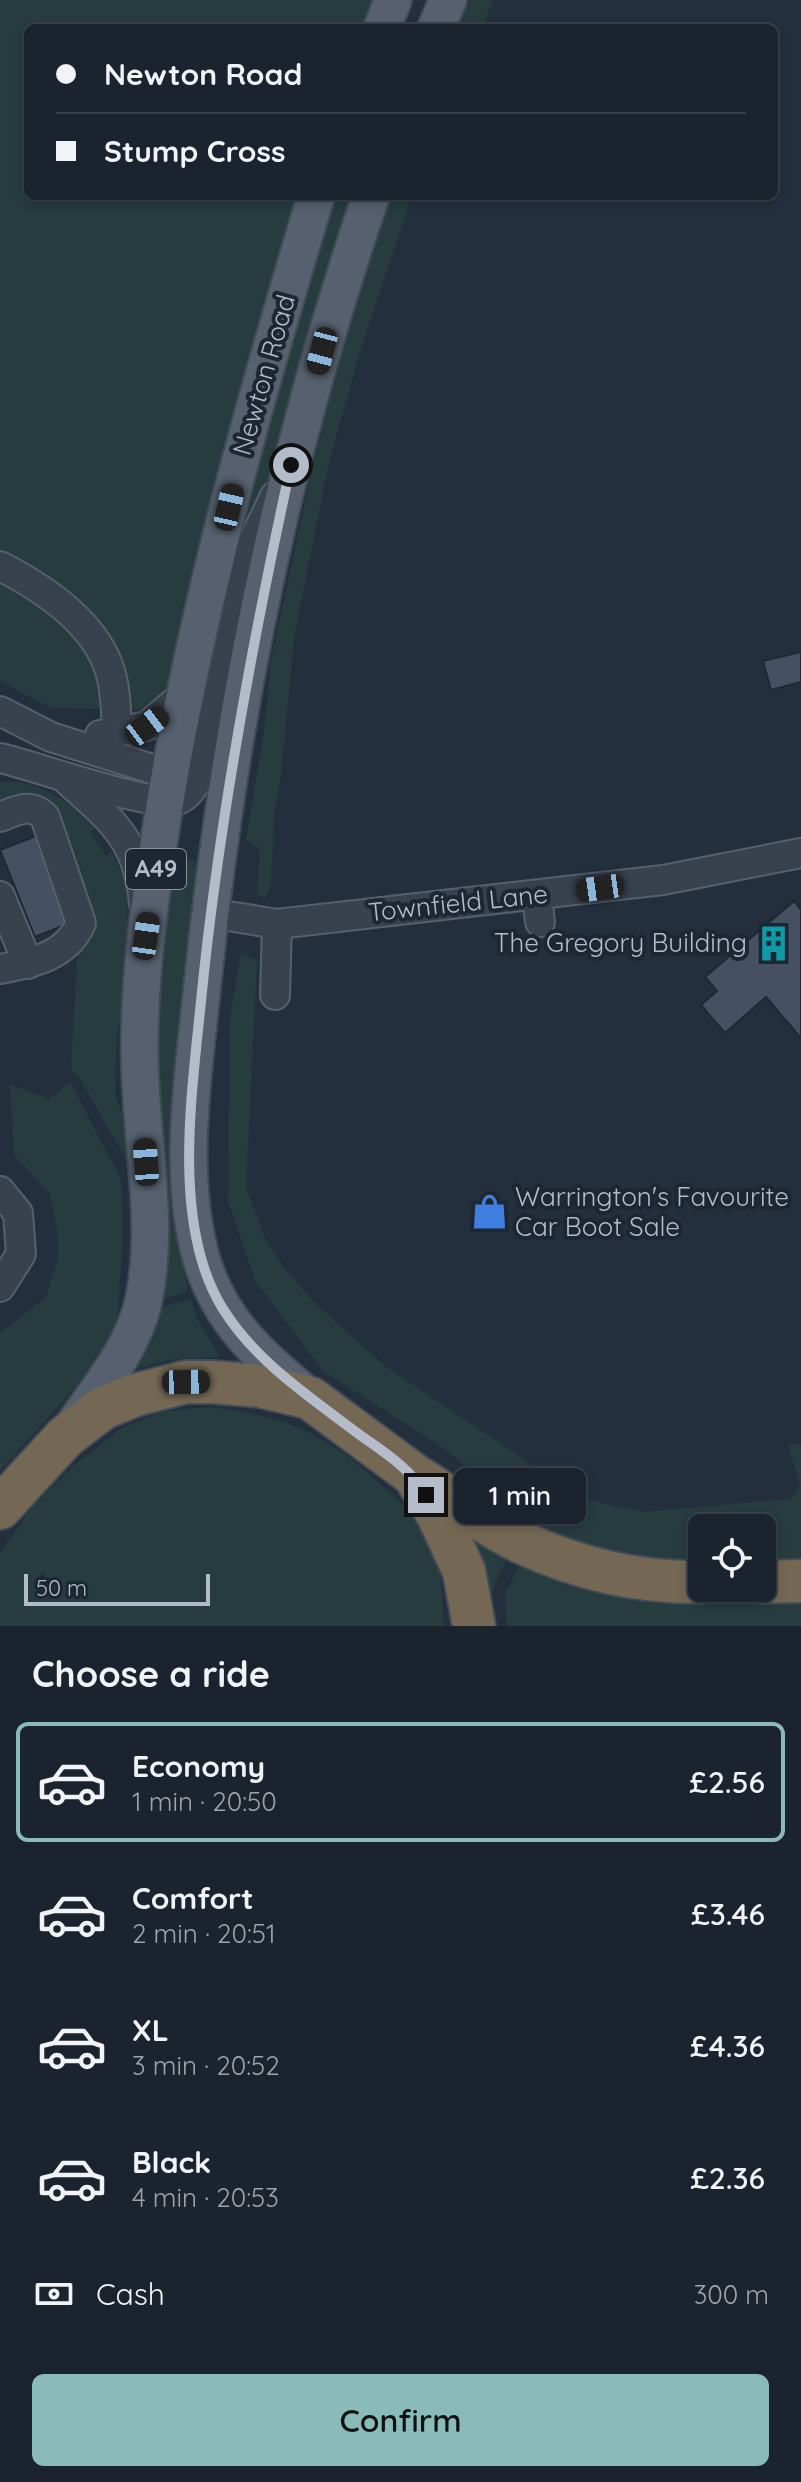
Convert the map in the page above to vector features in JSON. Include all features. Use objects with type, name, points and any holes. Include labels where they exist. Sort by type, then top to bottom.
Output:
[{"type":"highway","name":"A49","points":[[0,1508],[65,1437],[103,1408],[135,1395],[186,1382],[235,1383],[310,1398],[414,1475],[452,1542],[464,1571],[472,1611]]},
{"type":"highway","points":[[414,1475],[520,1542],[560,1558],[636,1578],[688,1581]]},
{"type":"highway","points":[[776,1582],[801,1581]]},
{"type":"main road","points":[[384,24],[393,0]]},
{"type":"main road","points":[[438,24],[448,0]]},
{"type":"main road","name":"Newton Road","points":[[65,1437],[128,1343],[144,1300],[148,1271],[149,1202],[140,1068],[146,936],[177,786],[186,693],[251,414],[315,200]]},
{"type":"main road","name":"Newton Road","points":[[310,1398],[240,1335],[221,1307],[202,1259],[189,1168],[196,1045],[221,826],[291,465],[322,351],[370,200]]},
{"type":"street","points":[[0,758],[134,796],[177,786],[204,764],[252,544],[291,465]]},
{"type":"street","points":[[0,566],[46,593],[93,638],[110,667],[117,732]]},
{"type":"street","points":[[51,737],[117,732],[147,726],[186,693]]},
{"type":"street","points":[[0,711],[51,737],[177,786],[206,791],[214,802],[221,826]]},
{"type":"street","points":[[59,773],[120,829],[142,885],[146,936]]},
{"type":"street","points":[[0,817],[26,808],[41,812],[81,923],[66,948],[14,966],[0,896]]},
{"type":"street","name":"Townfield Lane","points":[[210,913],[277,924],[340,915],[538,909],[801,853]]},
{"type":"street","points":[[275,995],[277,924]]},
{"type":"street","points":[[0,1191],[18,1213],[21,1254],[0,1287]]},
{"type":"green space","points":[[0,0],[376,0],[367,24],[24,24],[24,200],[301,200],[197,562],[163,710],[51,708],[0,681]]},
{"type":"green space","points":[[470,0],[493,0],[484,24],[458,24]]},
{"type":"green space","points":[[330,200],[356,200],[277,458],[245,533],[238,530]]},
{"type":"green space","points":[[388,200],[411,200],[362,345],[329,462],[294,638],[281,775],[274,814],[271,886],[265,899],[257,894],[260,849],[246,840],[264,732],[271,659],[325,408]]},
{"type":"green space","points":[[0,782],[40,788],[98,824],[91,832],[106,856],[111,851],[128,885],[125,1006],[117,1031],[115,1094],[127,1128],[128,1169],[125,1157],[79,1077],[71,1070],[77,959],[87,911],[51,821],[0,812]]},
{"type":"green space","points":[[174,857],[198,862],[199,868],[179,1039],[170,1162],[176,1230],[188,1291],[159,1301],[155,1079],[159,955]]},
{"type":"green space","points":[[241,953],[257,960],[246,1187],[265,1238],[285,1269],[317,1305],[385,1366],[584,1499],[643,1512],[790,1499],[800,1485],[788,1445],[801,1444],[801,1568],[776,1568],[776,1514],[688,1514],[688,1568],[638,1568],[529,1536],[535,1522],[442,1447],[323,1371],[255,1280],[228,1201],[230,1019]]},
{"type":"green space","points":[[70,1082],[121,1179],[123,1235],[117,1326],[93,1368],[0,1471],[0,1333],[46,1297],[58,1259],[58,1234],[50,1194],[14,1155],[10,1084],[49,1099]]},
{"type":"green space","points":[[191,1299],[197,1318],[220,1357],[174,1359],[131,1370],[158,1308]]},
{"type":"green space","points":[[206,1407],[260,1415],[304,1430],[345,1455],[404,1505],[425,1528],[434,1545],[441,1579],[444,1626],[0,1626],[0,1553],[32,1507],[73,1466],[119,1430],[160,1412]]},
{"type":"green space","points":[[460,1515],[512,1548],[490,1595]]},
{"type":"green space","points":[[524,1557],[688,1595],[688,1602],[776,1602],[776,1593],[801,1593],[801,1626],[507,1626],[505,1594]]},
{"type":"building","points":[[801,652],[801,682],[771,690],[763,661]]},
{"type":"building","points":[[41,834],[77,920],[35,937],[0,850]]},
{"type":"building","name":"The Gregory Building","points":[[794,901],[801,910],[801,1038],[766,997],[725,1033],[701,1005],[717,991],[705,977]]},
{"type":"place","name":"The Gregory Building","points":[[773,943]]},
{"type":"place","name":"Warrington's Favourite Car Boot Sale","points":[[489,1212]]},
{"type":"route","points":[[291,465],[267,576],[221,826],[210,913],[196,1045],[189,1168],[196,1230],[212,1287],[240,1335],[310,1398],[414,1475],[426,1495]]}]
